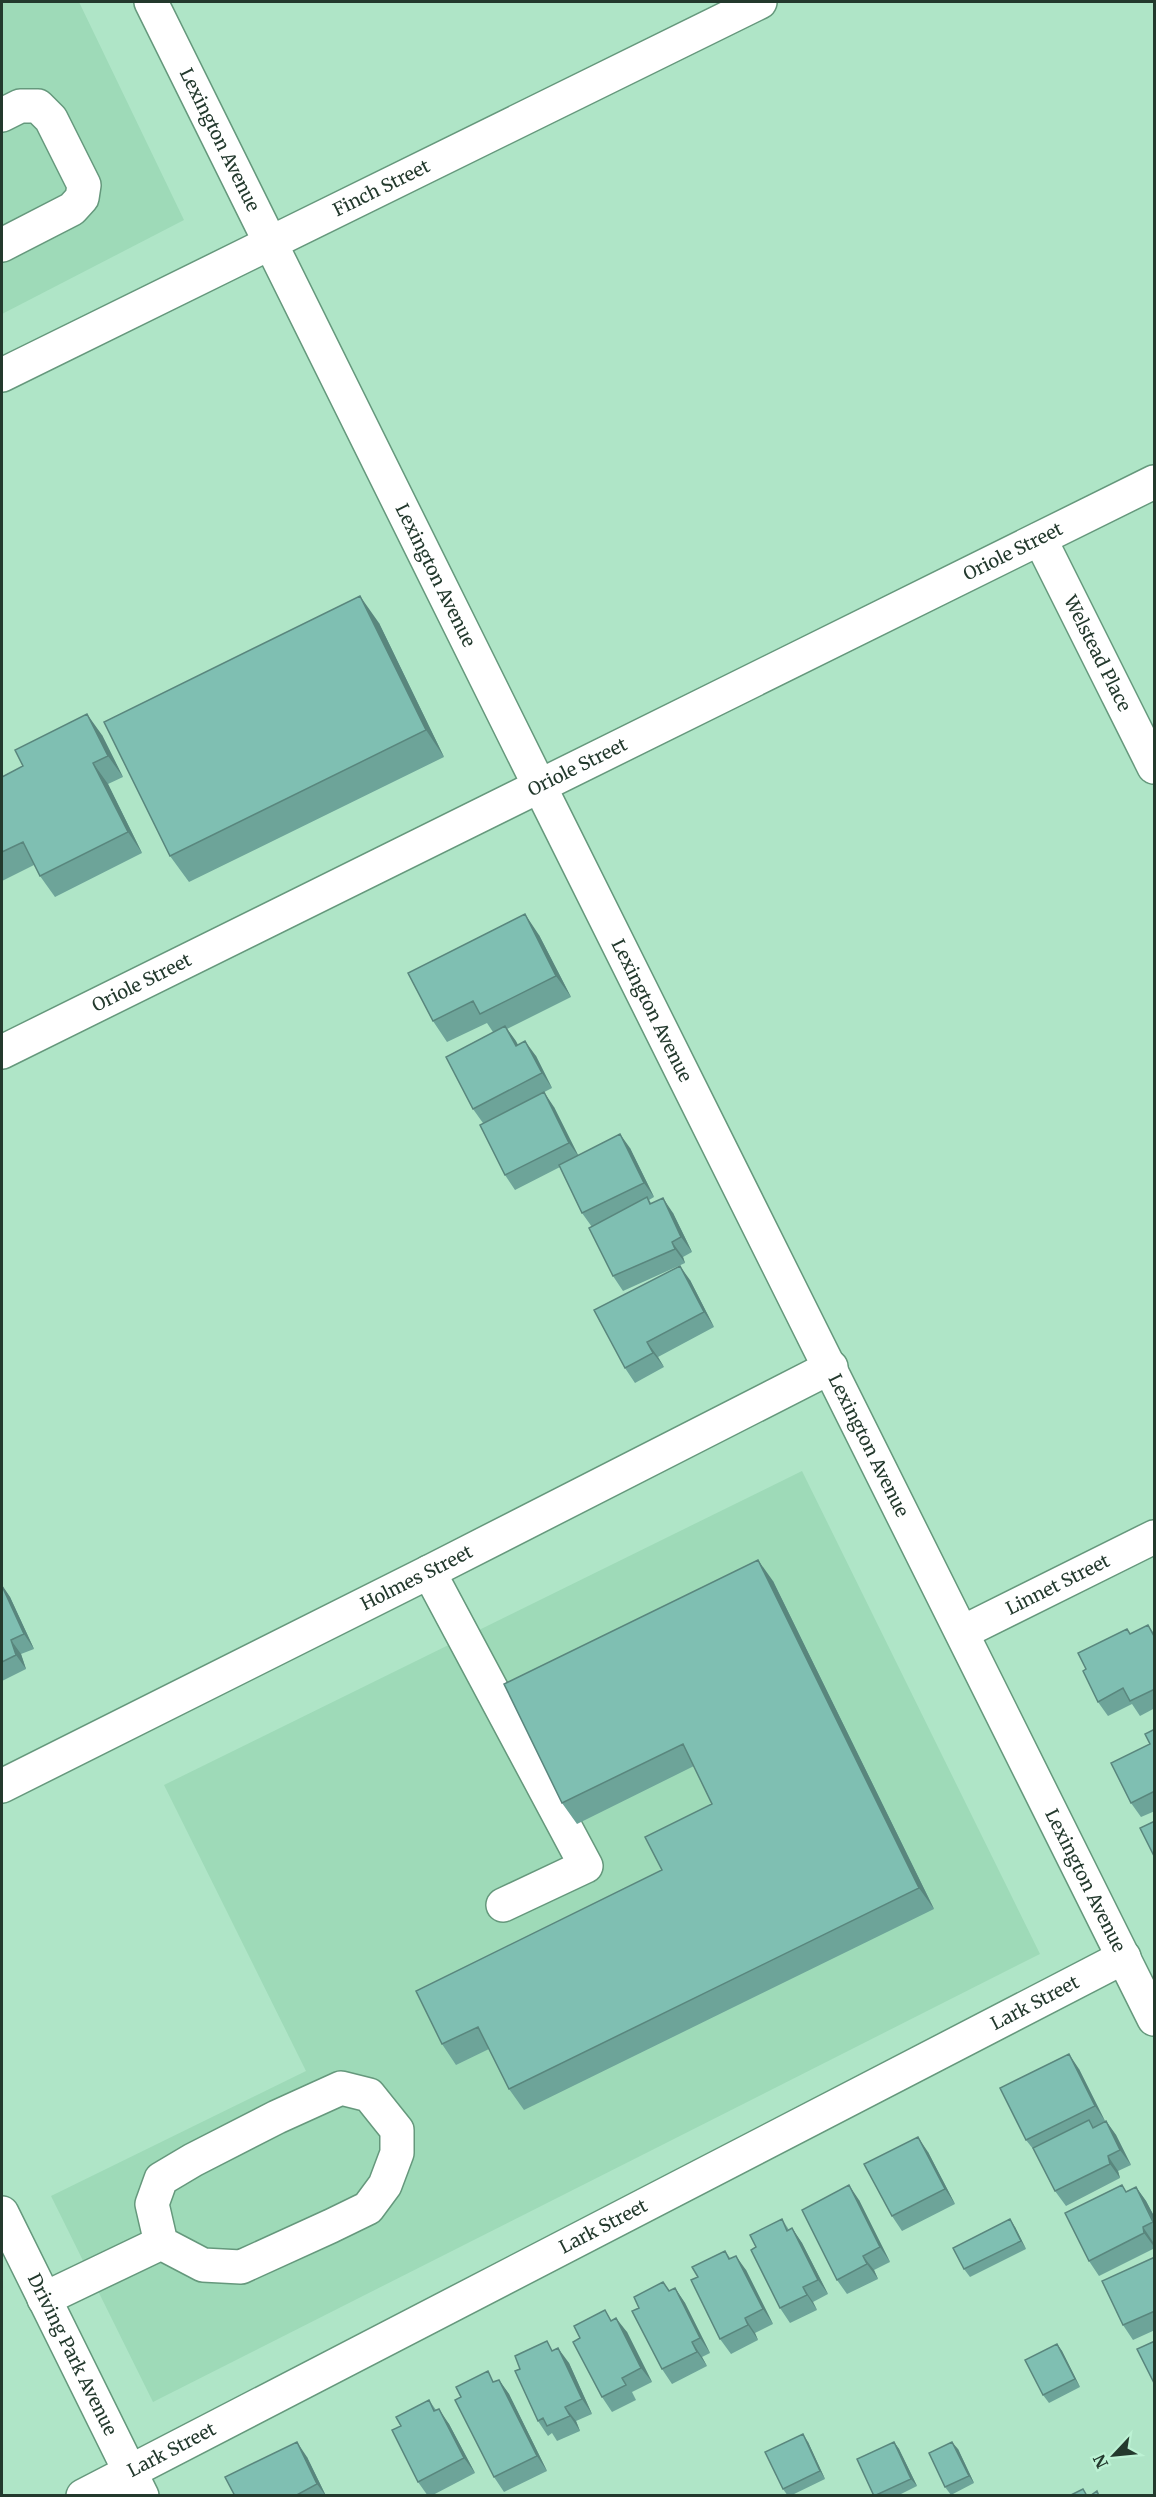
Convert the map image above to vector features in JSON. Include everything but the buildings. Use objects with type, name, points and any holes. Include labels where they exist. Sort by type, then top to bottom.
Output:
[{"type":"street","name":"Lexington Avenue","points":[[151,2],[1155,2019]]},
{"type":"street","name":"Finch Street","points":[[2,375],[269,241],[760,2]]},
{"type":"street","points":[[2,115],[21,106],[38,106],[51,119],[84,184],[82,198],[72,209],[2,245]]},
{"type":"street","name":"Oriole Street","points":[[2,1052],[1155,482]]},
{"type":"street","name":"Welstead Place","points":[[1040,539],[1155,767]]},
{"type":"street","name":"Holmes Street","points":[[2,1786],[831,1367]]},
{"type":"street","name":"Linnet Street","points":[[963,1632],[1155,1537]]},
{"type":"street","points":[[429,1572],[586,1866],[503,1905]]},
{"type":"street","name":"Lark Street","points":[[84,2496],[136,2484],[1124,1957]]},
{"type":"street","points":[[341,2088],[369,2095],[397,2130],[397,2153],[385,2185],[368,2208],[331,2226],[241,2267],[203,2265],[161,2243],[152,2204],[161,2179],[277,2117],[341,2088]]},
{"type":"street","name":"Driving Park Avenue","points":[[2,2213],[136,2484]]},
{"type":"street","points":[[44,2298],[161,2243]]},
{"type":"shaded area","points":[[2,2],[79,2],[184,220],[2,314]]},
{"type":"shaded area","points":[[802,1471],[1040,1954],[153,2402],[51,2196],[306,2071],[164,1785]]}]
